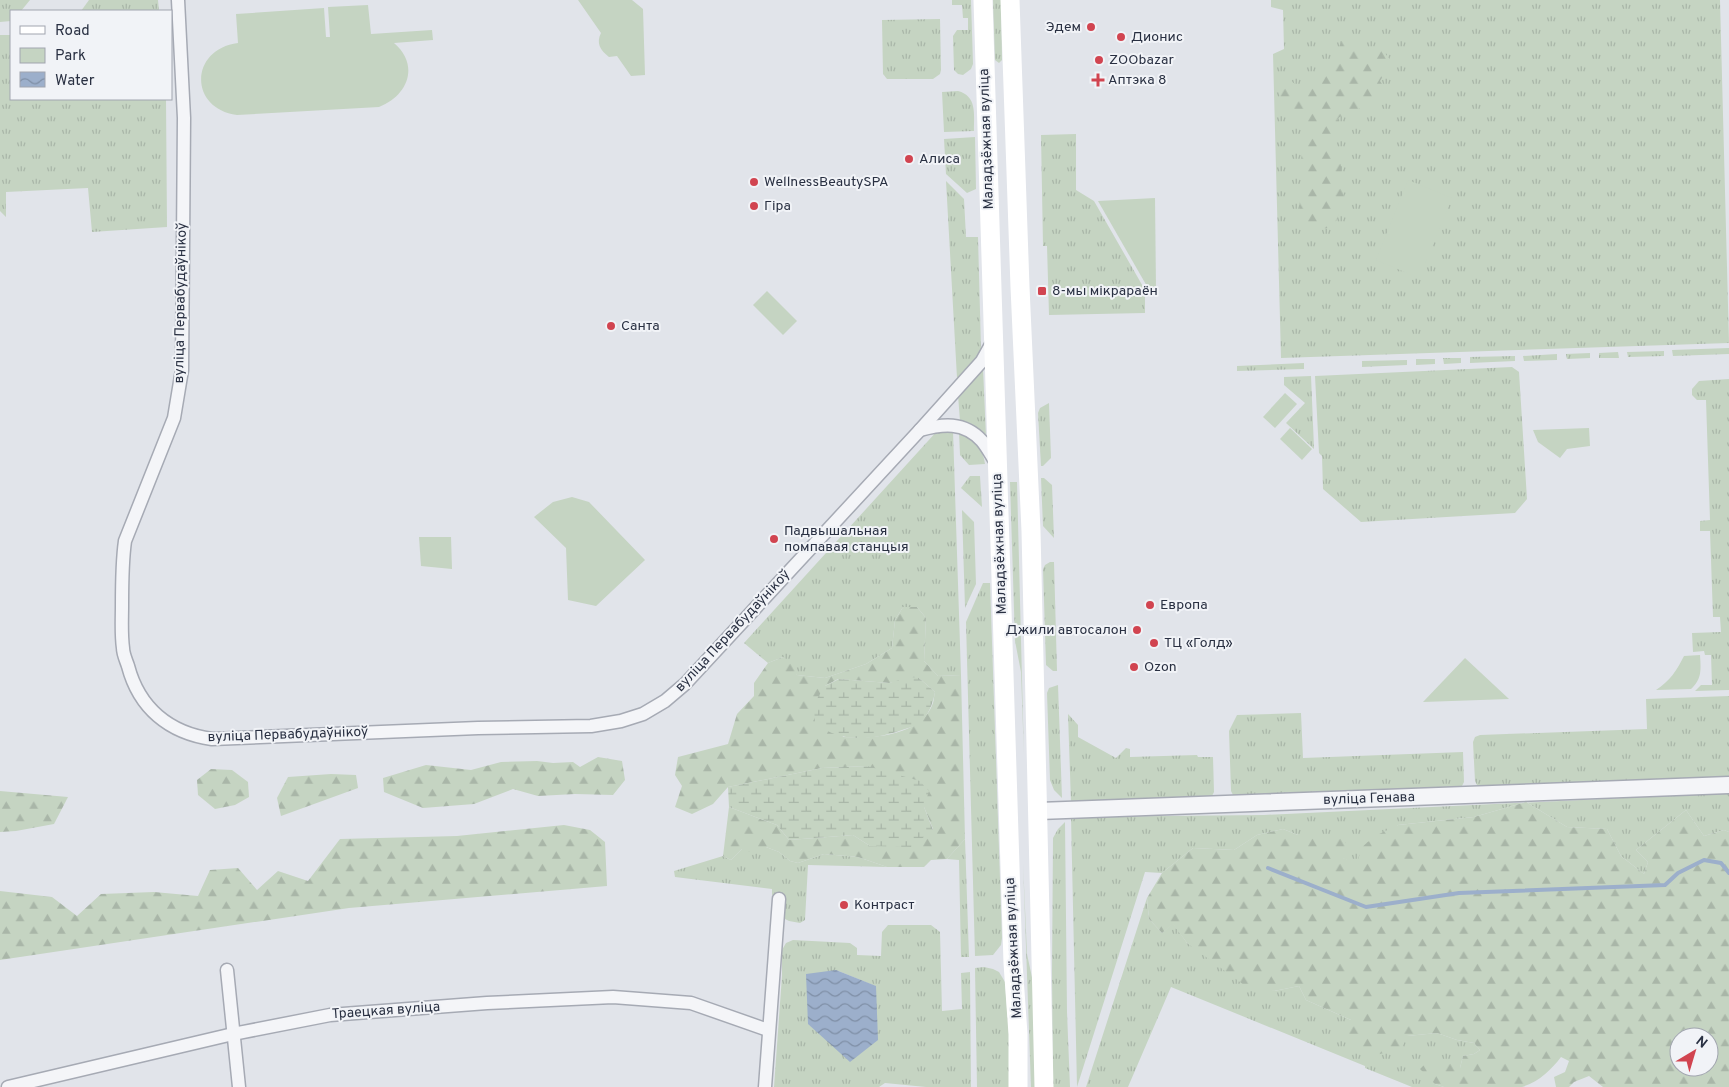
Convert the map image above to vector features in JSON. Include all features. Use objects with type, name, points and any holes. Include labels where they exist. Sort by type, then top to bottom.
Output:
[{"type":"main road","name":"Маладзёжная вуліца","points":[[983,0],[1013,963],[1018,1034],[1018,1087]]},
{"type":"main road","name":"Маладзёжная вуліца","points":[[1010,0],[1031,531],[1044,1087]]},
{"type":"main road","name":"вуліца Генава","points":[[1008,812],[1039,811]]},
{"type":"street","name":"вуліца Первабудаўнікоў","points":[[178,0],[184,118],[182,370],[174,418],[126,540],[122,562],[123,649],[131,680],[142,700],[156,715],[174,728],[194,737],[212,739],[478,728],[591,726],[620,721],[643,714],[665,701],[685,684],[982,361],[993,340]]},
{"type":"street","points":[[920,430],[940,425],[956,426],[970,432],[981,441],[997,464]]},
{"type":"street","name":"вуліца Генава","points":[[1039,811],[1729,785]]},
{"type":"street","points":[[764,1087],[779,899]]},
{"type":"street","points":[[226,970],[239,1087]]},
{"type":"street","name":"Траецкая вуліца","points":[[8,1087],[233,1034],[330,1015],[487,1003],[613,997],[691,1004],[768,1030]]},
{"type":"green space","points":[[0,0],[30,0],[22,10],[10,10],[10,21],[0,22]]},
{"type":"green space","points":[[89,0],[158,0],[159,10],[82,10]]},
{"type":"green space","points":[[578,0],[632,0],[643,9],[645,75],[631,76],[617,56],[609,57],[603,52],[599,43],[601,33]]},
{"type":"green space","points":[[952,0],[971,0],[973,64],[971,69],[963,75],[958,74],[954,70],[953,36],[957,30],[968,30],[968,18],[963,18],[962,5],[952,5]]},
{"type":"green space","points":[[993,0],[1001,0],[1002,60],[999,63],[995,60]]},
{"type":"green space","points":[[1271,0],[1720,0],[1729,343],[1281,358],[1273,54],[1284,49],[1283,10],[1271,7]]},
{"type":"green space","points":[[368,5],[371,34],[432,30],[433,40],[394,43],[407,61],[408,70],[403,88],[389,102],[379,107],[237,115],[221,110],[210,102],[203,91],[201,79],[204,67],[211,56],[222,48],[238,43],[236,14],[324,8],[326,37],[330,37],[328,7]]},
{"type":"green space","points":[[940,19],[940,74],[933,79],[887,79],[883,74],[882,20]]},
{"type":"green space","points":[[0,35],[10,35],[10,100],[166,100],[167,227],[92,232],[88,188],[6,192],[6,217],[0,211]]},
{"type":"green space","points":[[1341,41],[1368,51],[1372,47],[1379,46],[1392,62],[1380,81],[1384,87],[1372,107],[1362,106],[1353,115],[1344,114],[1337,119],[1340,124],[1332,136],[1335,143],[1329,154],[1341,161],[1341,186],[1345,197],[1334,227],[1314,230],[1299,221],[1300,193],[1306,185],[1305,163],[1301,160],[1305,131],[1281,106],[1279,87],[1291,81],[1305,92],[1309,80],[1330,65]]},
{"type":"green space","points":[[958,91],[969,97],[973,106],[974,131],[944,132],[942,92]]},
{"type":"green space","points":[[1076,134],[1076,190],[1094,201],[1145,290],[1145,313],[1049,315],[1047,246],[1043,246],[1041,135]]},
{"type":"green space","points":[[975,137],[976,189],[967,193],[946,174],[944,139]]},
{"type":"green space","points":[[1408,180],[1452,198],[1419,278],[1376,260]]},
{"type":"green space","points":[[946,181],[964,199],[966,237],[978,237],[981,349],[977,357],[957,378]]},
{"type":"green space","points":[[1155,198],[1156,288],[1148,288],[1098,201]]},
{"type":"green space","points":[[767,291],[797,321],[783,335],[753,305]]},
{"type":"green space","points":[[1729,348],[1729,354],[1673,356],[1672,350]]},
{"type":"green space","points":[[1664,351],[1664,356],[1628,357],[1627,352]]},
{"type":"green space","points":[[1618,352],[1619,358],[1599,358],[1599,353]]},
{"type":"green space","points":[[1590,353],[1590,358],[1567,359],[1566,354]]},
{"type":"green space","points":[[1557,354],[1557,360],[1524,361],[1523,356]]},
{"type":"green space","points":[[1515,356],[1515,361],[1470,363],[1470,357]]},
{"type":"green space","points":[[1443,358],[1461,358],[1461,363],[1444,364]]},
{"type":"green space","points":[[1416,359],[1435,359],[1435,364],[1416,365]]},
{"type":"green space","points":[[1407,360],[1407,365],[1362,367],[1362,361]]},
{"type":"green space","points":[[1304,363],[1304,369],[1237,371],[1237,366]]},
{"type":"green space","points":[[1512,367],[1519,372],[1527,499],[1515,513],[1361,522],[1323,489],[1315,376]]},
{"type":"green space","points":[[983,368],[986,437],[972,426],[960,421],[958,395]]},
{"type":"green space","points":[[1311,376],[1314,449],[1286,423],[1305,403],[1284,385],[1284,377]]},
{"type":"green space","points":[[1729,379],[1729,690],[1695,691],[1701,685],[1712,685],[1711,655],[1705,655],[1704,651],[1693,652],[1692,633],[1721,632],[1720,617],[1713,617],[1710,531],[1700,531],[1700,521],[1710,520],[1706,400],[1697,400],[1692,395],[1692,389],[1699,381]]},
{"type":"green space","points":[[1285,393],[1297,404],[1275,428],[1263,417]]},
{"type":"green space","points":[[1049,403],[1051,458],[1041,466],[1038,413],[1040,408]]},
{"type":"green space","points":[[1290,428],[1312,449],[1302,460],[1280,439]]},
{"type":"green space","points":[[1589,428],[1590,446],[1567,449],[1560,458],[1538,442],[1533,430]]},
{"type":"green space","points":[[938,430],[953,431],[961,675],[938,676],[924,661],[926,618],[917,607],[903,607],[895,620],[892,648],[866,664],[825,678],[797,675],[783,657],[768,663],[744,643]]},
{"type":"green space","points":[[959,432],[969,438],[980,449],[985,464],[969,465],[960,455]]},
{"type":"green space","points":[[970,476],[980,476],[982,507],[961,488]]},
{"type":"green space","points":[[1041,478],[1044,478],[1052,485],[1054,538],[1043,526]]},
{"type":"green space","points":[[1010,482],[1017,482],[1024,757],[1021,672],[1015,641]]},
{"type":"green space","points":[[572,497],[589,502],[645,560],[596,606],[568,600],[566,548],[534,517],[553,502]]},
{"type":"green space","points":[[962,510],[974,522],[976,584],[965,608]]},
{"type":"green space","points":[[419,537],[451,537],[452,569],[421,566]]},
{"type":"green space","points":[[1050,562],[1054,562],[1057,671],[1053,671],[1046,665],[1043,569]]},
{"type":"green space","points":[[983,583],[990,583],[1002,938],[1001,945],[993,955],[975,956],[966,622]]},
{"type":"green space","points":[[903,607],[917,607],[926,618],[924,661],[938,676],[961,675],[965,839],[947,859],[931,860],[924,867],[887,867],[858,857],[824,854],[798,863],[790,861],[779,852],[766,847],[755,854],[742,849],[731,860],[723,856],[729,807],[777,825],[789,840],[853,835],[870,846],[933,829],[924,807],[867,766],[822,768],[728,787],[713,804],[692,814],[675,807],[682,786],[675,775],[678,757],[728,744],[737,714],[754,696],[754,683],[768,663],[783,657],[794,666],[797,675],[825,678],[866,664],[892,648],[895,620]],"holes":[[[919,678],[935,692],[933,703],[927,714],[918,723],[907,729],[881,736],[843,737],[825,686],[838,679],[889,683]]]},
{"type":"green space","points":[[1700,655],[1700,674],[1697,682],[1691,689],[1656,690],[1673,675],[1684,656]]},
{"type":"green space","points":[[1465,658],[1509,699],[1423,702]]},
{"type":"green space","points":[[910,677],[919,678],[935,692],[929,710],[917,725],[880,736],[857,738],[834,734],[815,722],[814,707],[818,697],[825,686],[839,679],[889,683]]},
{"type":"green space","points":[[1058,685],[1062,798],[1054,790],[1050,780],[1047,693],[1049,688]]},
{"type":"green space","points":[[1729,696],[1729,779],[1482,787],[1477,785],[1475,781],[1473,742],[1475,737],[1480,735],[1647,729],[1646,699]]},
{"type":"green space","points":[[1301,713],[1303,758],[1463,752],[1464,782],[1458,789],[1237,797],[1233,795],[1231,791],[1229,731],[1237,715]]},
{"type":"green space","points":[[1068,714],[1078,725],[1078,737],[1116,758],[1126,748],[1130,749],[1130,757],[1197,755],[1198,757],[1213,757],[1214,792],[1212,796],[1208,798],[1071,803]]},
{"type":"green space","points":[[598,757],[622,761],[625,780],[613,795],[575,794],[538,796],[513,789],[474,804],[423,808],[384,792],[383,778],[426,765],[471,770],[501,762],[537,761],[553,763],[573,762],[580,767]]},
{"type":"green space","points":[[867,766],[920,781],[929,791],[924,807],[933,830],[911,847],[870,846],[853,835],[789,840],[777,825],[729,807],[728,787],[822,768]]},
{"type":"green space","points":[[211,769],[232,770],[248,782],[249,797],[235,805],[215,809],[198,795],[197,780]]},
{"type":"green space","points":[[331,774],[356,775],[358,788],[281,816],[277,798],[288,777]]},
{"type":"green space","points":[[0,791],[68,797],[54,824],[0,832]]},
{"type":"green space","points":[[1729,793],[1729,832],[1724,830],[1704,836],[1686,810],[1636,850],[1648,862],[1644,874],[1621,856],[1607,829],[1567,827],[1527,803]]},
{"type":"green space","points":[[1526,802],[1567,827],[1607,829],[1621,856],[1644,874],[1648,862],[1636,850],[1686,810],[1704,836],[1724,830],[1729,832],[1729,1087],[1603,1087],[1589,1076],[1574,1082],[1569,1087],[1556,1087],[1554,1077],[1565,1072],[1569,1061],[1561,1057],[1544,1075],[1522,1087],[1444,1087],[1435,1084],[1420,1069],[1430,1059],[1449,1060],[1460,1068],[1463,1056],[1474,1054],[1480,1050],[1474,1043],[1457,1040],[1437,1033],[1407,1036],[1401,1049],[1367,1057],[1345,1040],[1351,1020],[1306,1000],[1299,986],[1274,991],[1244,985],[1187,943],[1173,924],[1162,933],[1149,919],[1147,898],[1162,873],[1193,848],[1234,850],[1257,835],[1283,829],[1298,835],[1339,835],[1349,847],[1343,858],[1357,863],[1362,847],[1375,836],[1398,825],[1474,817]]},
{"type":"green space","points":[[1523,803],[1474,817],[1398,825],[1357,864],[1342,858],[1339,836],[1298,835],[1283,829],[1257,835],[1234,850],[1193,848],[1162,873],[1145,872],[1077,1087],[1071,817],[1264,815]]},
{"type":"green space","points":[[1065,822],[1067,1012],[1070,1087],[1053,1087],[1053,838]]},
{"type":"green space","points":[[564,825],[590,830],[605,842],[607,886],[349,908],[0,960],[0,891],[52,897],[77,916],[101,894],[154,892],[198,896],[210,870],[238,868],[257,890],[278,871],[308,881],[340,839],[457,836]]},
{"type":"green space","points":[[965,839],[969,957],[961,957],[959,860],[947,859]]},
{"type":"green space","points":[[766,847],[779,852],[790,861],[798,863],[824,854],[858,857],[887,867],[808,865],[805,920],[800,923],[783,918],[784,896],[772,895],[772,889],[675,877],[674,871],[723,856],[731,860],[742,849]]},
{"type":"green space","points":[[1023,862],[1027,954],[1033,982],[1037,1087],[1031,1087]]},
{"type":"green space","points":[[1147,898],[1149,919],[1162,933],[1173,923],[1187,943],[1274,991],[1299,986],[1306,1000],[1351,1020],[1407,1036],[1437,1033],[1457,1040],[1474,1043],[1480,1050],[1474,1054],[1463,1056],[1460,1068],[1435,1084],[1444,1087],[1412,1087],[1171,987],[1128,1087],[1086,1087]]},
{"type":"green space","points":[[888,925],[931,925],[940,932],[942,1011],[962,1009],[961,973],[970,972],[971,1087],[926,1087],[885,1083],[879,1087],[774,1087],[782,976],[782,950],[786,943],[793,940],[850,943],[857,948],[857,955],[881,956],[882,932]],"holes":[[[836,970],[875,986],[876,1014]]]},
{"type":"green space","points":[[984,967],[999,972],[1005,982],[1010,1087],[977,1087],[975,968]]},
{"type":"water","points":[[836,970],[876,986],[878,1040],[850,1062],[808,1024],[806,974]]},
{"type":"waterway","points":[[1268,868],[1366,907],[1459,893],[1665,885],[1678,873],[1704,860],[1721,863],[1729,873]]},
{"type":"place","name":"Эдем","points":[[1091,27]]},
{"type":"place","name":"Дионис","points":[[1121,37]]},
{"type":"place","name":"ZOObazar","points":[[1099,60]]},
{"type":"place","name":"Аптэка 8","points":[[1098,80]]},
{"type":"place","name":"Алиса","points":[[909,159]]},
{"type":"place","name":"WellnessBeautySPA","points":[[754,182]]},
{"type":"place","name":"Гіра","points":[[754,206]]},
{"type":"place","name":"8-мы мікрараён","points":[[1042,291]]},
{"type":"place","name":"Санта","points":[[611,326]]},
{"type":"place","name":"Падвышальная помпавая станцыя","points":[[774,539]]},
{"type":"place","name":"Европа","points":[[1150,605]]},
{"type":"place","name":"Джили автосалон","points":[[1137,630]]},
{"type":"place","name":"ТЦ «Голд»","points":[[1154,643]]},
{"type":"place","name":"Ozon","points":[[1134,667]]},
{"type":"place","name":"Контраст","points":[[844,905]]}]
